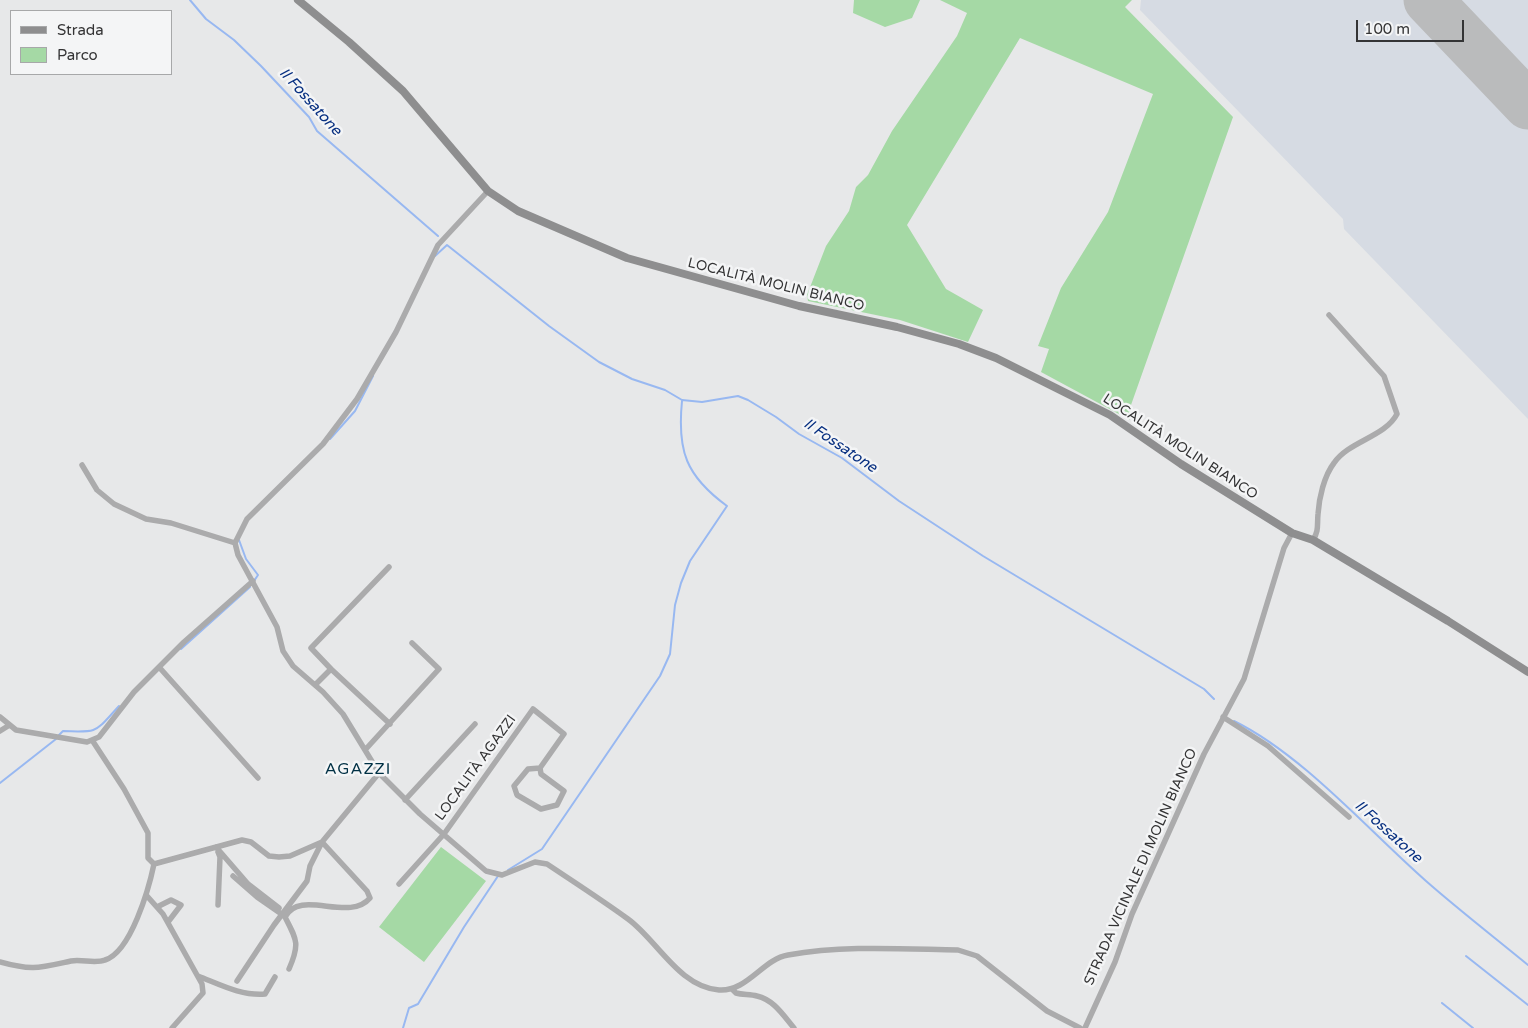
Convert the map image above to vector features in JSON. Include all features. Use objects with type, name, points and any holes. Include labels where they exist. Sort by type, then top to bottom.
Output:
[{"type":"street","name":"LOCALITÀ MOLIN BIANCO","points":[[298,0],[349,42],[403,91],[488,191],[518,210],[627,258],[799,306],[897,327],[959,344],[996,358],[1110,415],[1181,464],[1292,533],[1313,540],[1448,621],[1528,672]]},
{"type":"street","points":[[488,191],[438,245],[396,332],[357,399],[323,444],[247,519],[235,543],[238,555],[277,627],[283,651],[293,666],[315,685],[343,714],[379,773],[405,800],[486,871],[502,875],[535,862],[547,864],[630,920],[677,970],[705,986],[719,990],[732,988],[786,955],[834,949],[958,950],[977,956],[1046,1011],[1080,1028]]},
{"type":"street","points":[[1313,540],[1318,532],[1320,498],[1334,463],[1340,456],[1388,425],[1397,414],[1384,376],[1329,315]]},
{"type":"street","points":[[82,465],[98,490],[114,504],[146,519],[171,523],[235,543]]},
{"type":"street","name":"STRADA VICINALE DI MOLIN BIANCO","points":[[1085,1028],[1096,1000],[1115,962],[1132,914],[1171,826],[1204,754],[1244,680],[1284,548],[1292,533]]},
{"type":"street","points":[[388,567],[311,648],[390,724]]},
{"type":"street","points":[[0,717],[8,726],[16,730],[87,742],[98,737],[134,692],[184,642],[253,581]]},
{"type":"street","points":[[365,750],[439,669],[412,643]]},
{"type":"street","points":[[159,667],[258,778]]},
{"type":"street","points":[[315,685],[331,668]]},
{"type":"street","name":"LOCALITÀ AGAZZI","points":[[444,834],[533,710],[564,734],[540,768]]},
{"type":"street","points":[[1223,718],[1268,746],[1349,817]]},
{"type":"street","name":"LOCALITÀ AGAZZI","points":[[405,800],[475,724]]},
{"type":"street","points":[[0,732],[8,726]]},
{"type":"street","points":[[92,740],[124,789],[148,833],[148,858],[154,864]]},
{"type":"street","points":[[540,768],[541,774],[564,791],[557,805],[541,809],[518,795],[514,786],[528,769],[540,768]]},
{"type":"street","points":[[238,982],[282,914],[307,881],[310,866],[322,842],[379,773]]},
{"type":"street","points":[[398,884],[444,834]]},
{"type":"street","points":[[154,864],[242,840],[251,842],[269,856],[279,857],[290,856],[322,842]]},
{"type":"street","points":[[290,968],[297,951],[297,939],[285,917],[289,909],[298,905],[356,908],[365,904],[370,898],[367,891],[322,842]]},
{"type":"street","points":[[216,847],[220,857],[218,905]]},
{"type":"street","points":[[216,847],[248,884],[279,908]]},
{"type":"street","points":[[0,962],[33,969],[80,959],[104,961],[115,954],[124,941],[147,896],[154,864]]},
{"type":"street","points":[[233,876],[257,898],[282,914]]},
{"type":"street","points":[[147,896],[168,922],[202,984],[203,993],[172,1028]]},
{"type":"street","points":[[157,907],[171,900],[181,905],[168,922]]},
{"type":"street","points":[[198,976],[233,990],[257,995],[265,994],[275,977]]},
{"type":"street","points":[[732,988],[741,995],[753,995],[767,999],[794,1028]]},
{"type":"shaded area","points":[[1141,0],[1528,0],[1528,419],[1344,229],[1343,219],[1140,10]]},
{"type":"green space","points":[[854,0],[920,0],[912,18],[885,27],[853,13]]},
{"type":"green space","points":[[940,0],[1132,0],[1125,7],[1233,117],[1131,405],[1130,420],[1041,372],[1049,349],[1038,346],[1061,288],[1108,212],[1153,94],[1020,38],[907,225],[946,289],[983,310],[968,342],[900,320],[808,301],[807,295],[826,246],[849,211],[856,187],[868,175],[892,131],[957,36],[967,13]]},
{"type":"green space","points":[[441,847],[486,881],[424,962],[379,927]]},
{"type":"waterway","name":"Il Fossatone","points":[[190,0],[206,19],[234,40],[261,66],[309,117],[317,131],[438,236]]},
{"type":"waterway","name":"Il Fossatone","points":[[435,256],[447,245],[549,326],[599,362],[632,379],[665,390],[682,400],[702,402],[738,396],[748,400],[799,434],[842,458],[899,501],[983,556],[1204,689],[1214,699]]},
{"type":"waterway","points":[[330,439],[355,411],[373,376]]},
{"type":"waterway","points":[[508,870],[542,849],[660,676],[670,654],[675,605],[681,583],[690,561],[727,506],[702,484],[693,473],[687,461],[681,434],[682,401]]},
{"type":"waterway","points":[[239,540],[246,559],[258,575],[254,581]]},
{"type":"waterway","points":[[181,649],[250,587]]},
{"type":"waterway","points":[[59,735],[63,731],[84,732],[96,729],[119,706]]},
{"type":"waterway","name":"Il Fossatone","points":[[1234,721],[1285,753],[1310,773],[1426,881],[1528,965]]},
{"type":"waterway","points":[[0,783],[56,739]]},
{"type":"waterway","points":[[403,1028],[409,1008],[418,1004],[464,927],[498,876]]},
{"type":"waterway","points":[[1466,956],[1528,1005]]},
{"type":"waterway","points":[[1442,1003],[1473,1028]]},
{"type":"runway","points":[[1428,0],[1528,105]]},
{"type":"district","name":"AGAZZI","points":[[358,770]]}]
